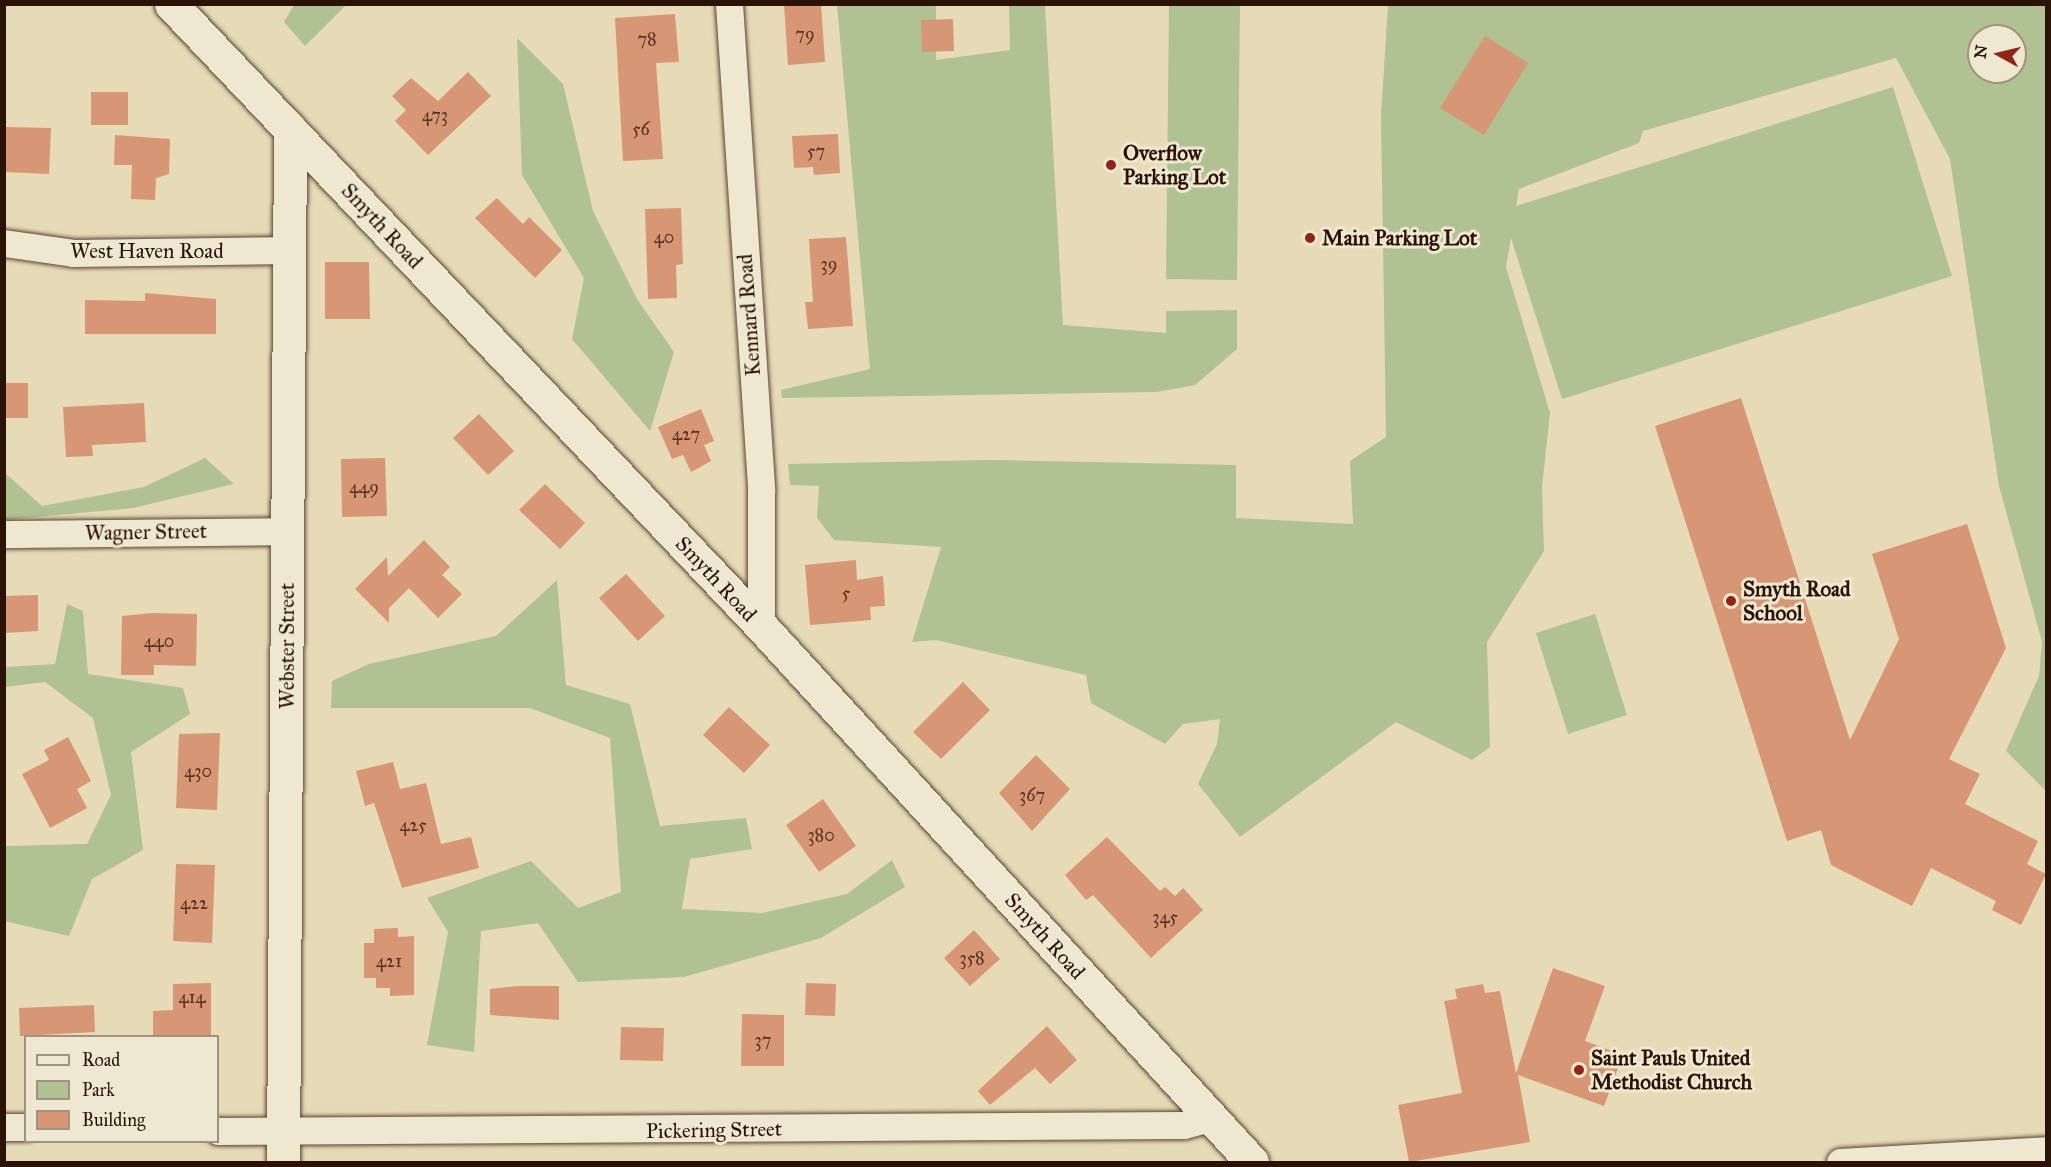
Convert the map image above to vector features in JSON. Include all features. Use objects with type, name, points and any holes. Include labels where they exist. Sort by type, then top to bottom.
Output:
[{"type":"street","name":"Smyth Road","points":[[171,4],[760,626],[1252,1162]]},
{"type":"street","name":"Kennard Road","points":[[729,4],[761,491],[760,626]]},
{"type":"street","name":"Webster Street","points":[[283,1148],[290,129]]},
{"type":"street","name":"West Haven Road","points":[[4,243],[73,253],[290,250]]},
{"type":"street","name":"Wagner Street","points":[[4,534],[288,531]]},
{"type":"street","name":"Pickering Street","points":[[219,1131],[283,1148],[1184,1125],[1210,1118]]},
{"type":"street","points":[[4,1127],[24,1127]]},
{"type":"street","points":[[1840,1162],[2046,1150]]},
{"type":"green space","points":[[294,5],[346,5],[305,46],[284,22]]},
{"type":"green space","points":[[837,5],[936,5],[936,60],[1010,50],[1009,5],[1045,5],[1063,325],[1166,333],[1166,311],[1237,310],[1237,349],[1195,385],[1157,392],[782,398],[781,390],[870,369]]},
{"type":"green space","points":[[1169,5],[1240,5],[1237,280],[1166,279]]},
{"type":"green space","points":[[1388,5],[2046,5],[2046,791],[2006,751],[2039,676],[2042,642],[1999,486],[1950,159],[1896,58],[1643,131],[1639,143],[1519,189],[1516,206],[1893,87],[1952,276],[1562,399],[1511,238],[1506,267],[1550,413],[1542,487],[1544,551],[1487,642],[1490,747],[1472,760],[1396,722],[1240,837],[1198,784],[1217,744],[1220,719],[1183,724],[1165,744],[1091,703],[1086,675],[936,640],[912,642],[941,547],[834,540],[817,518],[819,486],[790,485],[788,464],[989,460],[1236,465],[1236,518],[1353,524],[1350,461],[1386,437],[1381,116]]},
{"type":"green space","points":[[517,38],[563,84],[593,211],[637,299],[674,352],[650,431],[572,339],[584,278],[522,175]]},
{"type":"green space","points":[[205,458],[234,484],[133,508],[5,520],[5,473],[42,506],[144,487]]},
{"type":"green space","points":[[557,580],[566,685],[630,704],[660,826],[746,818],[752,849],[690,859],[682,909],[762,913],[847,894],[892,860],[905,887],[821,938],[684,977],[578,982],[538,923],[481,931],[474,1052],[427,1045],[448,932],[427,898],[531,861],[578,908],[621,892],[610,738],[530,708],[331,708],[332,681],[369,664],[496,636]]},
{"type":"green space","points":[[67,604],[83,611],[88,674],[183,688],[190,714],[131,752],[143,850],[92,879],[69,936],[4,921],[5,846],[87,844],[111,795],[93,718],[45,682],[5,687],[5,667],[55,664]]},
{"type":"green space","points":[[1595,614],[1627,715],[1568,734],[1536,633]]},
{"type":"building","points":[[784,4],[821,4],[825,62],[788,65]]},
{"type":"building","points":[[675,14],[679,62],[656,63],[663,159],[623,161],[615,18]]},
{"type":"building","points":[[953,19],[954,51],[922,52],[921,20]]},
{"type":"building","points":[[1485,36],[1528,63],[1484,135],[1440,108]]},
{"type":"building","points":[[468,72],[491,96],[428,155],[395,121],[406,110],[392,96],[411,78],[438,101]]},
{"type":"building","points":[[91,92],[128,92],[128,125],[91,125]]},
{"type":"building","points":[[4,127],[51,128],[49,174],[4,172]]},
{"type":"building","points":[[838,134],[840,173],[814,175],[813,167],[794,168],[792,136]]},
{"type":"building","points":[[115,135],[170,139],[169,174],[156,178],[155,200],[131,199],[132,165],[114,165]]},
{"type":"building","points":[[497,198],[523,224],[529,217],[562,250],[535,278],[475,218]]},
{"type":"building","points":[[681,208],[683,264],[676,265],[677,298],[648,299],[645,209]]},
{"type":"building","points":[[846,237],[853,326],[808,329],[805,302],[813,302],[809,239]]},
{"type":"building","points":[[325,262],[369,262],[370,319],[325,319]]},
{"type":"building","points":[[145,293],[216,299],[216,334],[85,334],[85,300],[145,301]]},
{"type":"building","points":[[4,383],[28,383],[28,418],[4,418]]},
{"type":"building","points":[[1741,398],[1850,740],[1899,639],[1872,554],[1967,524],[2006,648],[1949,759],[1980,774],[1965,804],[2038,841],[2027,864],[2046,874],[2021,925],[1992,910],[1996,901],[1931,868],[1912,906],[1831,865],[1821,830],[1787,841],[1655,426]]},
{"type":"building","points":[[144,403],[146,442],[92,445],[93,456],[66,457],[63,407]]},
{"type":"building","points":[[701,409],[714,441],[704,445],[711,461],[691,472],[683,455],[672,459],[658,427]]},
{"type":"building","points":[[479,414],[514,451],[488,475],[453,438]]},
{"type":"building","points":[[385,458],[387,516],[342,517],[341,459]]},
{"type":"building","points":[[545,484],[585,523],[560,549],[519,510]]},
{"type":"building","points":[[424,540],[450,567],[442,575],[462,594],[438,618],[409,588],[389,608],[389,623],[355,589],[387,557],[388,576]]},
{"type":"building","points":[[856,560],[857,580],[883,576],[885,606],[870,607],[871,620],[810,625],[805,565]]},
{"type":"building","points":[[626,574],[665,616],[638,641],[599,598]]},
{"type":"building","points":[[38,595],[38,631],[4,633],[4,596]]},
{"type":"building","points":[[152,613],[197,614],[196,666],[154,665],[154,675],[121,675],[122,616]]},
{"type":"building","points":[[963,682],[990,710],[941,759],[913,732]]},
{"type":"building","points":[[729,707],[770,745],[744,773],[703,735]]},
{"type":"building","points":[[220,733],[217,810],[176,808],[179,734]]},
{"type":"building","points":[[68,737],[91,781],[77,789],[87,808],[50,828],[22,774],[49,760],[44,750]]},
{"type":"building","points":[[1036,755],[1070,789],[1032,831],[999,793]]},
{"type":"building","points":[[393,762],[400,789],[426,783],[441,844],[471,837],[479,868],[402,888],[374,803],[365,806],[356,771]]},
{"type":"building","points":[[823,799],[856,846],[819,872],[786,825]]},
{"type":"building","points":[[1107,837],[1160,891],[1165,887],[1175,896],[1183,888],[1203,910],[1151,958],[1093,895],[1086,900],[1065,875]]},
{"type":"building","points":[[176,864],[215,865],[212,943],[173,941]]},
{"type":"building","points":[[398,928],[398,937],[414,936],[414,995],[390,996],[390,988],[376,988],[376,978],[364,978],[364,943],[374,943],[374,929]]},
{"type":"building","points":[[974,930],[1000,959],[970,986],[944,958]]},
{"type":"building","name":"Saint Pauls United Methodist Church","points":[[1553,968],[1605,986],[1585,1041],[1623,1055],[1604,1106],[1518,1075],[1530,1142],[1409,1162],[1398,1105],[1462,1093],[1444,1001],[1457,999],[1455,989],[1483,984],[1485,993],[1500,991],[1516,1073]]},
{"type":"building","points":[[211,983],[211,1035],[153,1035],[153,1011],[173,1010],[173,984]]},
{"type":"building","points":[[806,983],[836,984],[835,1016],[805,1015]]},
{"type":"building","points":[[559,986],[559,1020],[490,1015],[490,989]]},
{"type":"building","points":[[94,1005],[95,1032],[20,1036],[19,1008]]},
{"type":"building","points":[[742,1014],[784,1015],[784,1066],[741,1066]]},
{"type":"building","points":[[1047,1026],[1077,1060],[1050,1084],[1035,1068],[990,1105],[978,1091]]},
{"type":"building","points":[[621,1027],[664,1028],[663,1061],[620,1060]]},
{"type":"place","name":"Overflow Parking Lot","points":[[1111,165]]},
{"type":"place","name":"Main Parking Lot","points":[[1310,238]]},
{"type":"place","name":"Smyth Road School","points":[[1731,601]]},
{"type":"place","name":"Saint Pauls United Methodist Church","points":[[1579,1070]]}]
